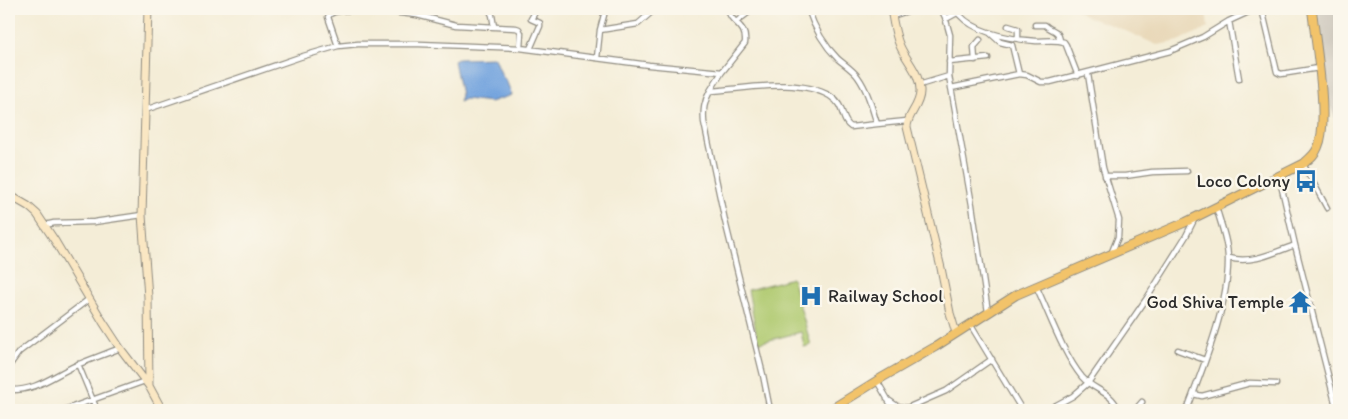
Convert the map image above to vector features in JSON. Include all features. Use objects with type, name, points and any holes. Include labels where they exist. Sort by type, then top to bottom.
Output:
[{"type":"main road","points":[[830,410],[1016,295],[1195,217],[1303,164],[1313,157],[1322,136],[1322,98],[1312,9]]},
{"type":"street","points":[[148,9],[142,215],[148,297],[148,383]]},
{"type":"street","points":[[489,9],[494,27]]},
{"type":"street","points":[[530,49],[540,26],[540,24],[531,19],[537,9]]},
{"type":"street","points":[[600,30],[638,24],[654,9]]},
{"type":"street","points":[[728,9],[729,14],[745,31],[745,43],[710,91],[704,105],[704,122],[725,221],[763,374],[770,410]]},
{"type":"street","points":[[736,22],[753,9]]},
{"type":"street","points":[[808,9],[826,44],[857,75],[863,84],[877,124]]},
{"type":"street","points":[[914,9],[892,12],[899,46],[915,72],[920,85],[918,102],[907,121],[907,127],[956,333]]},
{"type":"street","points":[[941,9],[946,20],[951,43],[949,76],[975,223],[988,312]]},
{"type":"street","points":[[951,88],[1019,74],[1027,75],[1041,82],[1050,82],[1088,74],[1185,45],[1255,9]]},
{"type":"street","points":[[1262,9],[1276,72],[1281,74],[1319,68]]},
{"type":"street","points":[[338,46],[328,17],[330,14],[339,11],[402,13],[456,25],[518,29],[521,33],[520,48]]},
{"type":"street","points":[[946,20],[956,11],[967,22],[990,33],[1038,41],[1060,41],[1066,45],[1078,76]]},
{"type":"street","points":[[597,58],[600,30],[604,15]]},
{"type":"street","points":[[1229,21],[1239,78]]},
{"type":"street","points":[[1035,25],[1045,25],[1049,29],[1056,31],[1059,34],[1060,41]]},
{"type":"street","points":[[1008,26],[1018,29],[1018,38]]},
{"type":"street","points":[[990,33],[1000,42],[1012,46],[1019,74]]},
{"type":"street","points":[[975,60],[974,47],[980,40]]},
{"type":"street","points":[[145,110],[300,57],[338,46],[410,44],[520,48],[722,72]]},
{"type":"street","points":[[949,62],[988,58]]},
{"type":"street","points":[[1088,74],[1105,176],[1119,220],[1118,237],[1111,254]]},
{"type":"street","points":[[920,85],[949,76]]},
{"type":"street","points":[[710,91],[770,86],[806,88],[820,91],[838,102],[844,120],[851,127],[907,121]]},
{"type":"street","points":[[1303,164],[1327,208]]},
{"type":"street","points":[[1105,176],[1187,171]]},
{"type":"street","points":[[1279,176],[1337,408],[1332,410]]},
{"type":"street","points":[[9,195],[33,210],[45,225],[120,348],[148,383],[162,410]]},
{"type":"street","points":[[1186,410],[1205,360],[1227,279],[1228,258],[1216,207]]},
{"type":"street","points":[[45,225],[105,221],[142,215]]},
{"type":"street","points":[[1047,410],[1072,396],[1088,383],[1147,298],[1186,236],[1195,217]]},
{"type":"street","points":[[1228,258],[1248,260],[1269,255],[1295,245]]},
{"type":"street","points":[[1036,286],[1066,350],[1082,376],[1088,383],[1111,397],[1119,410]]},
{"type":"street","points":[[9,366],[19,352],[90,299]]},
{"type":"street","points":[[970,323],[1022,410]]},
{"type":"street","points":[[9,390],[24,390],[35,387],[78,364],[120,348]]},
{"type":"street","points":[[1178,350],[1205,360]]},
{"type":"street","points":[[887,399],[897,406],[907,408],[946,391],[992,359]]},
{"type":"street","points":[[78,364],[97,410]]},
{"type":"street","points":[[877,381],[894,410]]},
{"type":"street","points":[[64,410],[148,383]]},
{"type":"street","points":[[1193,394],[1202,396],[1250,383],[1276,384]]},
{"type":"street","points":[[1135,410],[1142,402]]},
{"type":"shaded area","points":[[1076,9],[1206,9],[1208,28],[1175,42],[1157,45],[1088,17]]},
{"type":"shaded area","points":[[1318,9],[1339,9],[1339,129],[1330,105]]},
{"type":"green space","points":[[792,278],[811,345],[804,347],[801,332],[758,343],[748,290]]},
{"type":"water","points":[[495,58],[512,95],[490,102],[465,99],[459,102],[461,95],[454,61],[458,59]]},
{"type":"place","name":"Loco Colony","points":[[1306,181]]},
{"type":"place","name":"Railway School","points":[[811,296]]},
{"type":"place","name":"God Shiva Temple","points":[[1300,302]]}]
